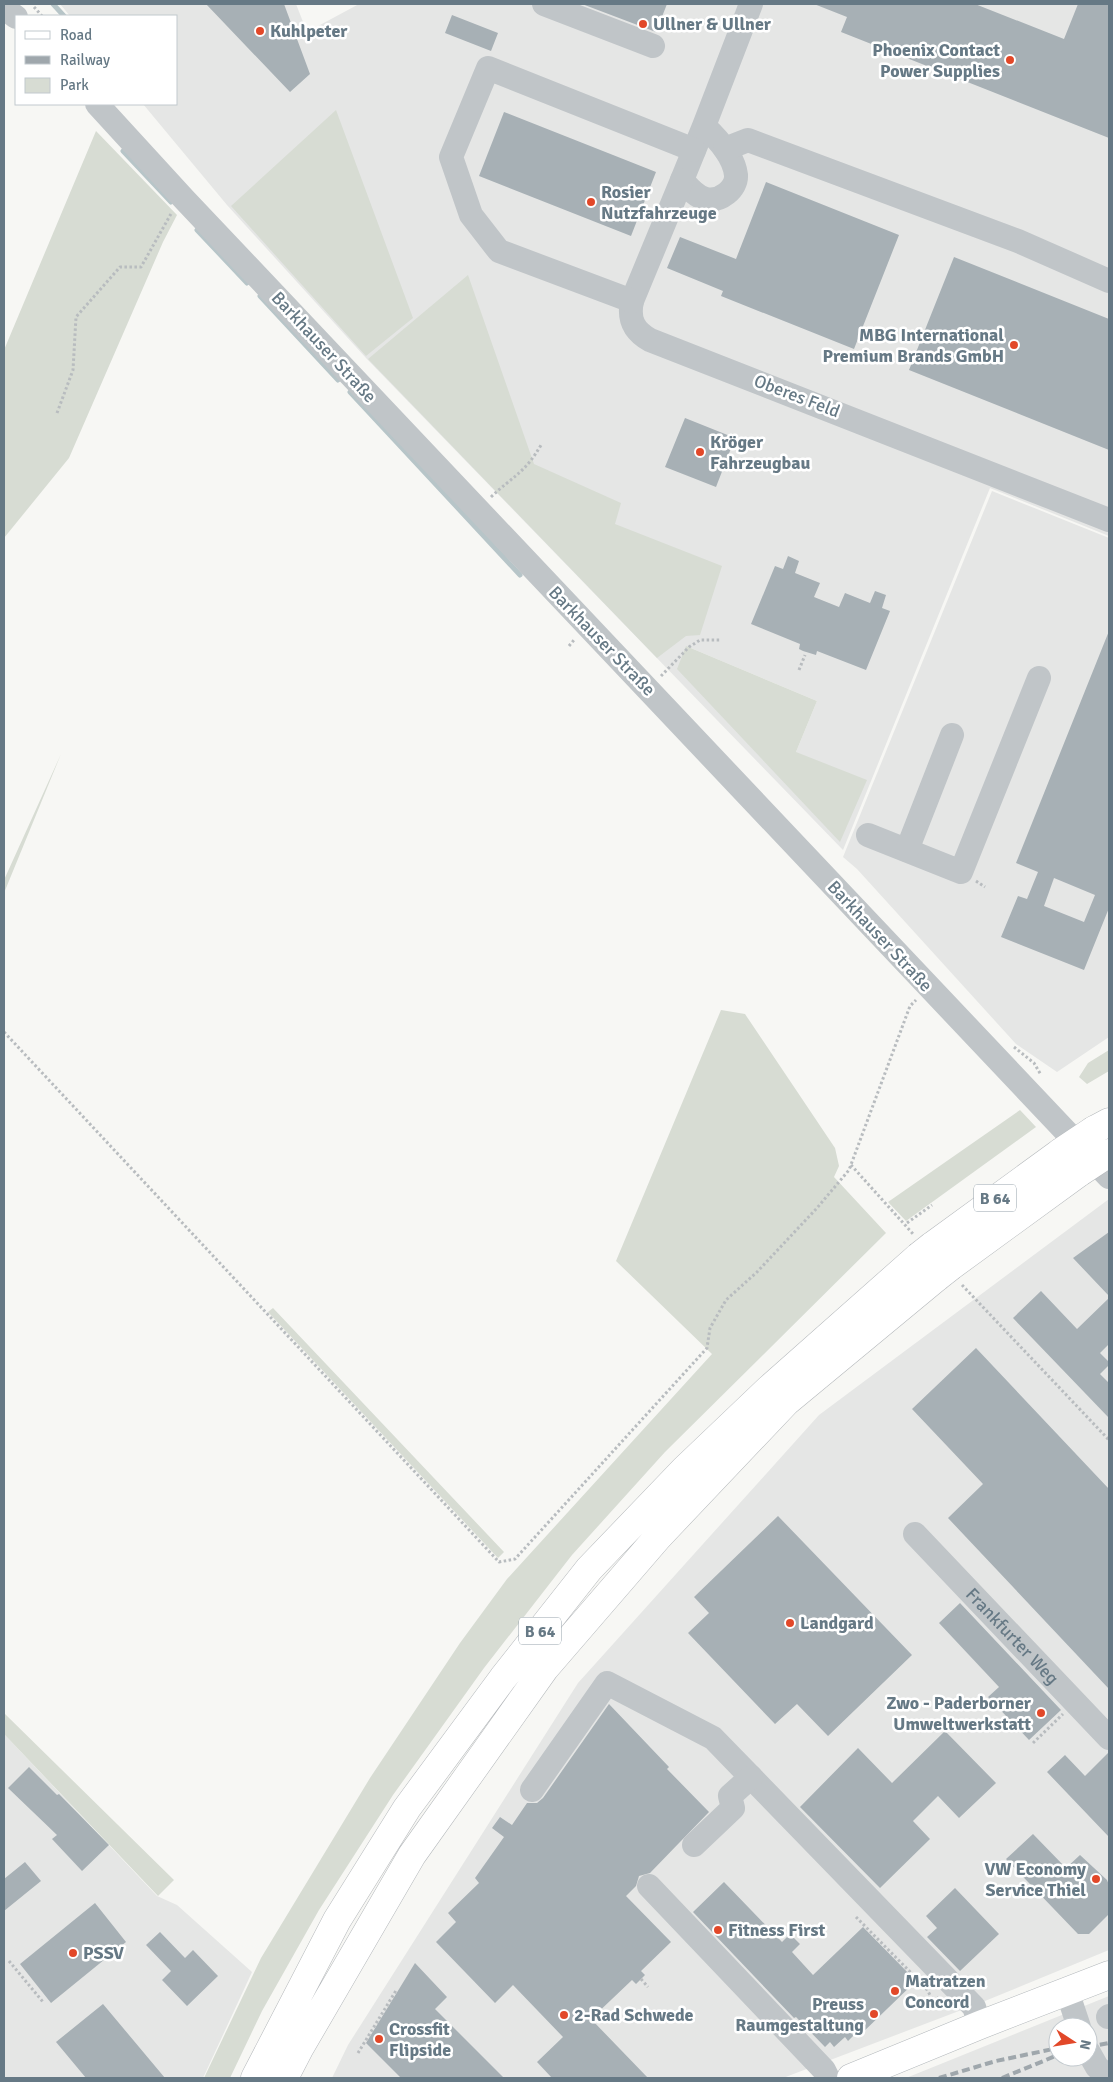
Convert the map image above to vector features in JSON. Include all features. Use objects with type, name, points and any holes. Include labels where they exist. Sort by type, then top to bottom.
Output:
[{"type":"main road","name":"B 64","points":[[255,2078],[337,1920],[407,1808],[503,1678],[589,1569],[684,1470],[769,1390],[925,1252],[1061,1152],[1104,1124]]},
{"type":"main road","name":"B 64","points":[[284,2078],[299,2048],[412,1855],[545,1668],[658,1537],[786,1402],[944,1272],[1008,1223],[1109,1153]]},
{"type":"main road","points":[[850,2078],[980,2024],[1109,1975]]},
{"type":"street","points":[[13,4],[21,15]]},
{"type":"street","points":[[544,4],[653,46]]},
{"type":"street","name":"Oberes Feld","points":[[751,4],[704,126],[632,301],[630,311],[631,323],[640,334],[650,340],[1109,520]]},
{"type":"street","points":[[4,8],[15,16]]},
{"type":"street","points":[[632,301],[499,251],[471,215],[451,157],[488,68],[694,150]]},
{"type":"street","name":"Barkhauser Straße","points":[[98,105],[184,199],[1109,1177]]},
{"type":"street","points":[[682,180],[693,193],[705,199],[715,199],[731,190],[736,178],[735,170],[725,149],[717,138],[704,126]]},
{"type":"street","points":[[725,149],[748,140],[1018,241],[1109,281]]},
{"type":"street","points":[[868,835],[961,872],[1039,678]]},
{"type":"street","points":[[906,850],[952,734]]},
{"type":"street","name":"Frankfurter Weg","points":[[916,1534],[1109,1738]]},
{"type":"street","points":[[532,1790],[606,1683],[713,1738],[974,2007],[980,2024]]},
{"type":"street","points":[[694,1845],[733,1808],[730,1796],[751,1777]]},
{"type":"street","points":[[649,1886],[817,2063],[828,2078]]},
{"type":"street","points":[[1067,1991],[1076,2017]]},
{"type":"street","points":[[1097,2067],[1109,2077]]},
{"type":"path","points":[[31,4],[41,15]]},
{"type":"path","points":[[57,413],[73,370],[76,318],[120,267],[141,267],[168,216],[184,199]]},
{"type":"path","points":[[489,499],[520,474],[530,463],[541,445]]},
{"type":"path","points":[[657,680],[690,647],[700,640],[721,640]]},
{"type":"path","points":[[799,670],[805,655]]},
{"type":"path","points":[[4,1032],[499,1562],[515,1559],[707,1348],[710,1328],[726,1300],[757,1272],[827,1198],[851,1165],[910,1006],[928,987]]},
{"type":"path","points":[[851,1165],[906,1225],[932,1205]]},
{"type":"path","points":[[969,1292],[1109,1440]]},
{"type":"path","points":[[1033,1743],[1066,1712],[1063,1709]]},
{"type":"path","points":[[856,1918],[926,1988],[934,2002],[936,2000]]},
{"type":"path","points":[[9,1961],[43,2002]]},
{"type":"path","points":[[641,1979],[648,1987]]},
{"type":"path","points":[[358,2053],[397,1989]]},
{"type":"shaded area","points":[[60,4],[296,4],[307,32],[359,4],[1109,4],[1109,536],[990,488],[843,850],[366,358],[227,205],[144,105],[178,105],[178,15],[69,15]],"holes":[[[686,646],[817,701],[796,752]]]},
{"type":"shaded area","points":[[992,491],[1109,538],[1109,1037],[1057,1072],[1016,1044],[857,869],[843,857]]},
{"type":"shaded area","points":[[1109,1199],[1109,1950],[980,2003],[783,2078],[332,2078],[348,2045],[578,1683],[819,1415]]},
{"type":"shaded area","points":[[4,1734],[157,1896],[177,1905],[252,1972],[203,2078],[4,2078]]},
{"type":"shaded area","points":[[1109,1996],[1109,2078],[906,2078],[1048,2021],[1048,2067],[1098,2067],[1098,2017],[1057,2017]]},
{"type":"green space","points":[[336,110],[413,318],[366,356],[231,206]]},
{"type":"green space","points":[[96,131],[177,215],[163,242],[69,458],[4,538],[4,350]]},
{"type":"green space","points":[[468,275],[534,464],[621,503],[615,524],[722,566],[700,635],[686,636],[657,658],[368,359]]},
{"type":"green space","points":[[686,646],[817,701],[796,752],[867,780],[840,842],[677,669]]},
{"type":"green space","points":[[61,754],[4,893],[4,880]]},
{"type":"green space","points":[[721,1010],[745,1014],[835,1148],[839,1166],[834,1177],[886,1233],[665,1452],[572,1555],[484,1668],[393,1795],[319,1910],[262,2011],[230,2078],[204,2078],[261,1958],[370,1778],[460,1643],[507,1579],[712,1354],[616,1261]]},
{"type":"green space","points":[[1109,1050],[1109,1071],[1087,1084],[1079,1077],[1088,1063]]},
{"type":"green space","points":[[1020,1110],[1036,1127],[906,1221],[888,1202]]},
{"type":"green space","points":[[273,1308],[504,1552],[498,1558],[268,1312]]},
{"type":"green space","points":[[4,1713],[174,1880],[158,1896],[4,1734]]},
{"type":"building","points":[[206,4],[284,4],[310,74],[290,92]]},
{"type":"building","name":"Ullner & Ullner","points":[[582,4],[667,4],[656,32]]},
{"type":"building","name":"Phoenix Contact Power Supplies","points":[[814,4],[975,4],[1064,39],[1078,4],[1109,4],[1109,138],[841,32],[847,17]]},
{"type":"building","points":[[452,15],[498,33],[491,51],[445,33]]},
{"type":"building","points":[[504,112],[656,172],[631,236],[479,176]]},
{"type":"building","points":[[766,182],[899,235],[854,349],[721,296],[723,291],[667,268],[680,237],[736,259]]},
{"type":"building","name":"MBG International Premium Brands GmbH","points":[[954,257],[1109,319],[1109,450],[909,370]]},
{"type":"building","name":"Kröger Fahrzeugbau","points":[[685,418],[735,438],[716,487],[665,467]]},
{"type":"building","points":[[788,556],[799,561],[795,573],[820,583],[814,597],[839,607],[845,593],[870,603],[875,591],[886,595],[882,608],[890,611],[866,670],[817,651],[816,655],[803,651],[799,649],[800,644],[751,624],[775,566],[783,569]]},
{"type":"building","points":[[1109,631],[1109,908],[1084,970],[1001,937],[1018,896],[1027,899],[1038,872],[1016,863]],"holes":[[[1054,878],[1095,895],[1084,922],[1044,906]]]},
{"type":"building","points":[[1109,1232],[1109,1296],[1073,1258]]},
{"type":"building","points":[[1041,1291],[1077,1329],[1109,1298],[1109,1344],[1100,1353],[1109,1362],[1109,1365],[1100,1374],[1109,1383],[1109,1418],[1013,1318]]},
{"type":"building","points":[[976,1348],[1109,1489],[1109,1689],[948,1518],[983,1484],[912,1409]]},
{"type":"building","name":"Landgard","points":[[778,1516],[912,1655],[828,1736],[797,1704],[775,1724],[688,1633],[709,1613],[694,1597]]},
{"type":"building","points":[[960,1603],[1061,1710],[1029,1740],[988,1697],[999,1687],[939,1623]]},
{"type":"building","points":[[609,1704],[669,1767],[667,1769],[709,1812],[650,1873],[639,1876],[636,1886],[626,1896],[671,1942],[641,1971],[645,1975],[636,1984],[632,1980],[591,2019],[648,2078],[552,2078],[537,2062],[563,2037],[513,1985],[495,2003],[436,1942],[456,1922],[448,1913],[479,1883],[475,1878],[504,1837],[492,1828],[500,1817],[512,1825],[527,1803],[537,1803],[543,1798]]},
{"type":"building","points":[[945,1731],[996,1783],[959,1818],[938,1796],[913,1821],[930,1839],[880,1888],[800,1807],[858,1748],[892,1783]]},
{"type":"building","points":[[1109,1752],[1109,1837],[1047,1772],[1065,1755],[1085,1776]]},
{"type":"building","points":[[29,1767],[57,1795],[59,1794],[109,1845],[82,1871],[52,1839],[57,1835],[8,1788]]},
{"type":"building","points":[[1033,1834],[1066,1868],[1080,1855],[1107,1880],[1109,1885],[1109,1914],[1089,1934],[1078,1934],[1006,1859]]},
{"type":"building","points":[[25,1862],[41,1881],[4,1911],[4,1879]]},
{"type":"building","points":[[724,1882],[782,1942],[790,1934],[800,1944],[792,1952],[813,1975],[863,1927],[916,1981],[858,2037],[855,2034],[848,2041],[845,2037],[834,2047],[830,2042],[825,2047],[796,2017],[794,2018],[693,1912]]},
{"type":"building","points":[[955,1888],[999,1934],[960,1971],[927,1937],[937,1928],[926,1916]]},
{"type":"building","points":[[95,1903],[126,1942],[51,2003],[20,1964]]},
{"type":"building","points":[[160,1932],[185,1958],[193,1950],[218,1976],[187,2006],[162,1980],[171,1971],[146,1945]]},
{"type":"building","points":[[415,1963],[447,1997],[435,2009],[504,2078],[401,2078],[366,2043]]},
{"type":"building","points":[[103,2004],[165,2078],[86,2078],[56,2042]]},
{"type":"waterway","points":[[53,4],[63,15]]},
{"type":"waterway","points":[[123,151],[171,202]]},
{"type":"waterway","points":[[197,230],[247,283]]},
{"type":"waterway","points":[[260,296],[338,380]]},
{"type":"waterway","points":[[350,392],[520,575]]},
{"type":"railway","points":[[1098,2045],[1109,2043]]},
{"type":"railway","points":[[939,2078],[996,2061],[1048,2050]]},
{"type":"railway","points":[[1002,2078],[1048,2059]]},
{"type":"place","name":"Ullner & Ullner","points":[[643,24]]},
{"type":"place","name":"Kuhlpeter","points":[[260,31]]},
{"type":"place","name":"Phoenix Contact Power Supplies","points":[[1010,60]]},
{"type":"place","name":"Rosier Nutzfahrzeuge","points":[[591,202]]},
{"type":"place","name":"MBG International Premium Brands GmbH","points":[[1014,345]]},
{"type":"place","name":"Kröger Fahrzeugbau","points":[[700,452]]},
{"type":"place","name":"Landgard","points":[[790,1623]]},
{"type":"place","name":"Zwo - Paderborner Umweltwerkstatt","points":[[1041,1713]]},
{"type":"place","name":"VW Economy Service Thiel","points":[[1096,1879]]},
{"type":"place","name":"Fitness First","points":[[718,1930]]},
{"type":"place","name":"PSSV","points":[[73,1953]]},
{"type":"place","name":"Matratzen Concord","points":[[895,1991]]},
{"type":"place","name":"Preuss Raumgestaltung","points":[[874,2014]]},
{"type":"place","name":"2-Rad Schwede","points":[[564,2015]]},
{"type":"place","name":"Crossfit Flipside","points":[[379,2039]]}]
